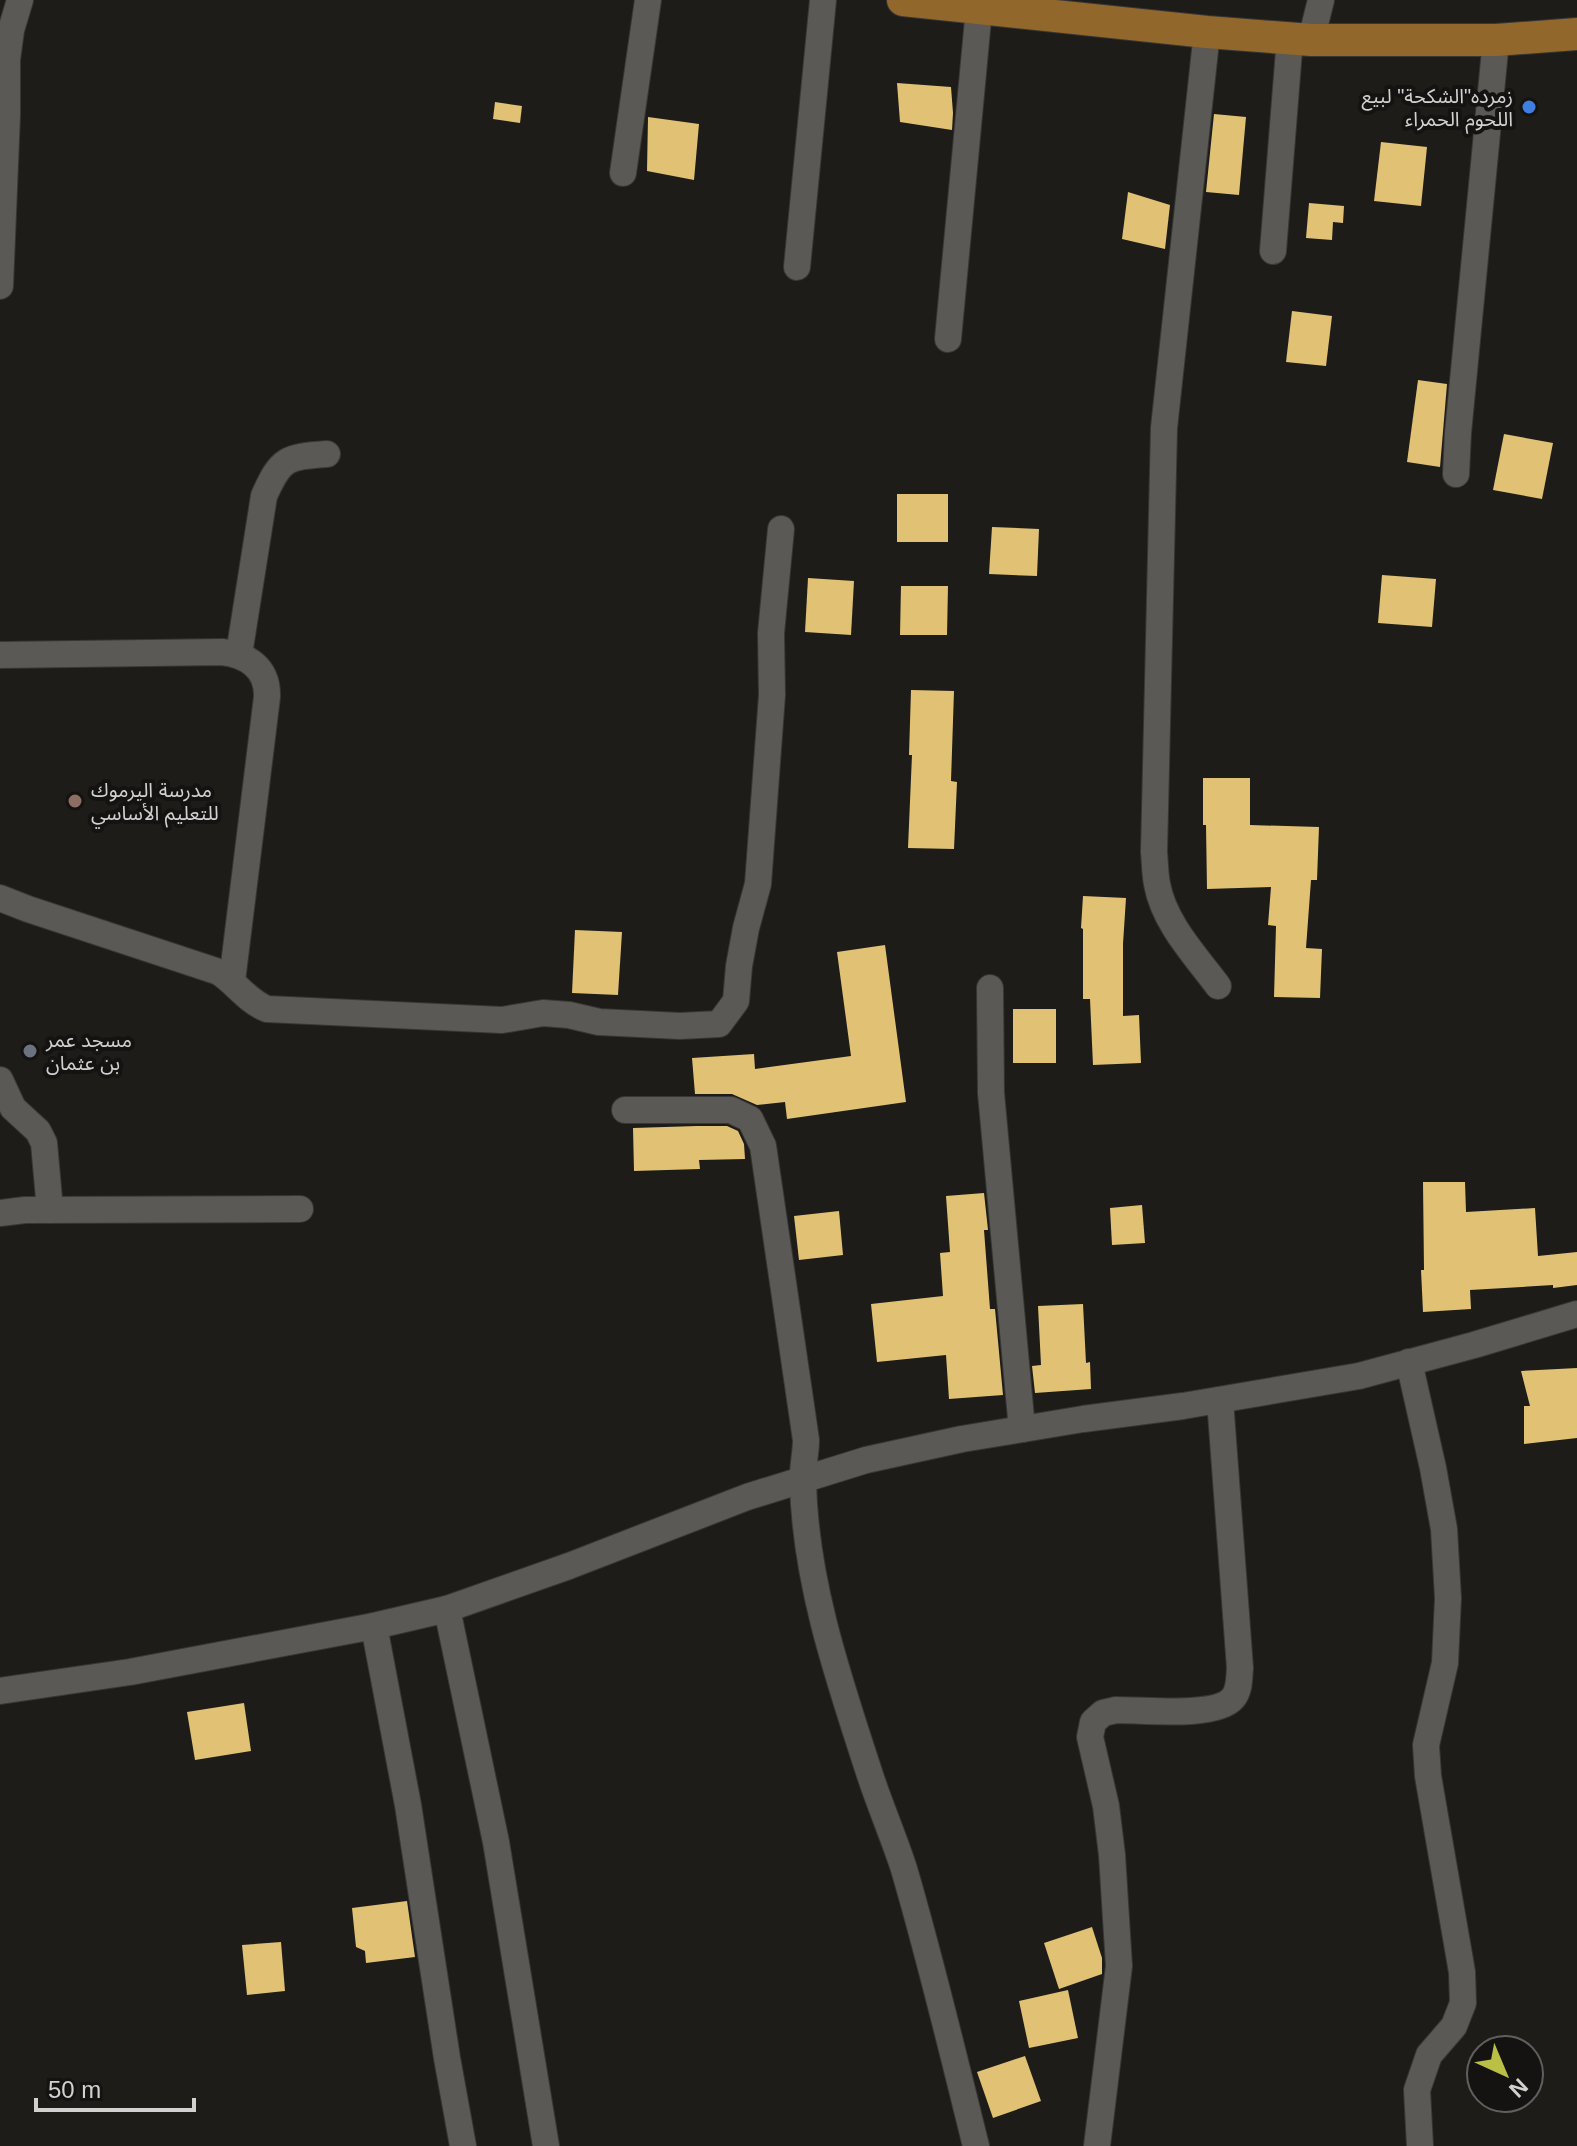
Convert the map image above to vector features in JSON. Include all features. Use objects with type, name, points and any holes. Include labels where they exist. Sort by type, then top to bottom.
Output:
[{"type":"main road","points":[[903,0],[1301,39],[1496,40],[1577,34]]},
{"type":"street","points":[[0,286],[7,60],[11,30],[20,0]]},
{"type":"street","points":[[623,173],[648,0]]},
{"type":"street","points":[[797,267],[823,0]]},
{"type":"street","points":[[1273,251],[1301,39],[1321,0]]},
{"type":"street","points":[[948,339],[979,9]]},
{"type":"street","points":[[1207,32],[1164,428],[1154,852],[1156,883],[1164,909],[1218,986]]},
{"type":"street","points":[[1456,474],[1496,40]]},
{"type":"street","points":[[239,654],[264,496],[283,463],[297,456],[327,454]]},
{"type":"street","points":[[0,898],[219,972],[243,994],[267,1009],[502,1020],[543,1013],[599,1022],[680,1026],[719,1024],[736,1001],[739,966],[758,884],[772,695],[771,633],[781,529]]},
{"type":"street","points":[[0,655],[222,652],[239,654],[263,674],[268,685],[267,697],[232,981]]},
{"type":"street","points":[[990,988],[991,1093],[1022,1429]]},
{"type":"street","points":[[0,1080],[13,1108],[38,1131],[44,1143],[50,1210]]},
{"type":"street","points":[[625,1110],[731,1110],[750,1119],[763,1146],[806,1440],[803,1480],[809,1547],[829,1640],[871,1778],[903,1866],[976,2146]]},
{"type":"street","points":[[0,1213],[300,1209]]},
{"type":"street","points":[[0,1691],[130,1672],[374,1626],[447,1609],[747,1497],[866,1460],[962,1439],[1359,1376],[1577,1314]]},
{"type":"street","points":[[1409,1362],[1444,1529],[1448,1598],[1445,1663],[1426,1745],[1428,1776],[1462,1972],[1463,2003],[1454,2026],[1429,2055],[1417,2090],[1420,2146]]},
{"type":"street","points":[[1097,2146],[1119,1966],[1106,1806],[1090,1737],[1093,1722],[1103,1713],[1116,1710],[1203,1711],[1219,1708],[1233,1698],[1239,1685],[1220,1400]]},
{"type":"street","points":[[447,1609],[496,1842],[546,2146]]},
{"type":"street","points":[[374,1626],[408,1805],[463,2146]]},
{"type":"building","points":[[897,83],[951,87],[952,130],[900,122]]},
{"type":"building","points":[[495,102],[522,106],[520,123],[493,119]]},
{"type":"building","points":[[1214,114],[1246,117],[1239,195],[1206,192]]},
{"type":"building","points":[[648,117],[699,124],[694,180],[647,171]]},
{"type":"building","points":[[1381,142],[1427,147],[1421,206],[1374,201]]},
{"type":"building","points":[[1128,192],[1170,205],[1165,249],[1122,239]]},
{"type":"building","points":[[1309,203],[1344,206],[1343,223],[1333,222],[1332,240],[1306,238]]},
{"type":"building","points":[[1292,311],[1332,316],[1326,366],[1286,362]]},
{"type":"building","points":[[1418,380],[1447,384],[1440,467],[1407,462]]},
{"type":"building","points":[[1504,434],[1553,443],[1542,499],[1493,490]]},
{"type":"building","points":[[897,494],[948,494],[948,542],[897,542]]},
{"type":"building","points":[[992,527],[1039,529],[1037,576],[989,574]]},
{"type":"building","points":[[1382,575],[1436,579],[1432,627],[1378,623]]},
{"type":"building","points":[[808,578],[854,581],[851,635],[805,632]]},
{"type":"building","points":[[901,586],[948,586],[947,635],[900,635]]},
{"type":"building","points":[[911,690],[954,691],[951,781],[957,782],[954,849],[908,848]]},
{"type":"building","points":[[1203,778],[1250,778],[1250,825],[1319,827],[1317,880],[1311,880],[1306,948],[1322,949],[1320,998],[1274,997],[1276,926],[1268,925],[1271,887],[1207,889]]},
{"type":"building","points":[[1083,896],[1126,898],[1123,1016],[1139,1015],[1141,1063],[1093,1065],[1090,999],[1083,999]]},
{"type":"building","points":[[575,930],[622,932],[618,995],[572,993]]},
{"type":"building","points":[[885,945],[906,1102],[787,1119],[785,1102],[757,1105],[732,1094],[695,1094],[692,1058],[754,1054],[755,1069],[851,1056],[837,952]]},
{"type":"building","points":[[1013,1009],[1056,1009],[1056,1063],[1013,1063]]},
{"type":"building","points":[[727,1126],[738,1131],[744,1144],[745,1159],[699,1160],[700,1169],[634,1171],[633,1128]]},
{"type":"building","points":[[1423,1182],[1465,1182],[1466,1212],[1535,1208],[1538,1256],[1577,1252],[1577,1285],[1470,1290],[1471,1309],[1423,1312]]},
{"type":"building","points":[[984,1193],[990,1309],[995,1309],[1003,1395],[949,1399],[946,1355],[877,1362],[871,1304],[943,1296],[940,1253],[950,1252],[946,1196]]},
{"type":"building","points":[[1142,1205],[1145,1243],[1112,1245],[1110,1208]]},
{"type":"building","points":[[839,1211],[843,1255],[799,1260],[794,1216]]},
{"type":"building","points":[[1083,1304],[1086,1363],[1090,1362],[1091,1389],[1035,1393],[1032,1366],[1041,1365],[1038,1306]]},
{"type":"building","points":[[1577,1368],[1577,1438],[1524,1444],[1524,1406],[1530,1406],[1521,1371]]},
{"type":"building","points":[[244,1703],[251,1751],[195,1760],[187,1712]]},
{"type":"building","points":[[407,1901],[415,1957],[366,1963],[365,1951],[356,1947],[352,1908]]},
{"type":"building","points":[[1092,1927],[1102,1958],[1102,1974],[1059,1989],[1044,1943]]},
{"type":"building","points":[[281,1942],[285,1991],[247,1995],[242,1945]]},
{"type":"building","points":[[1068,1990],[1078,2038],[1029,2048],[1019,2001]]},
{"type":"building","points":[[1025,2056],[1041,2101],[993,2118],[977,2072]]},
{"type":"place","name":"زمرده\"الشكحة\" لبيع اللحوم الحمراء","points":[[1529,107]]},
{"type":"place","name":"مدرسة اليرموك للتعليم الأساسي","points":[[75,801]]},
{"type":"place","name":"مسجد عمر بن عثمان","points":[[30,1051]]}]
